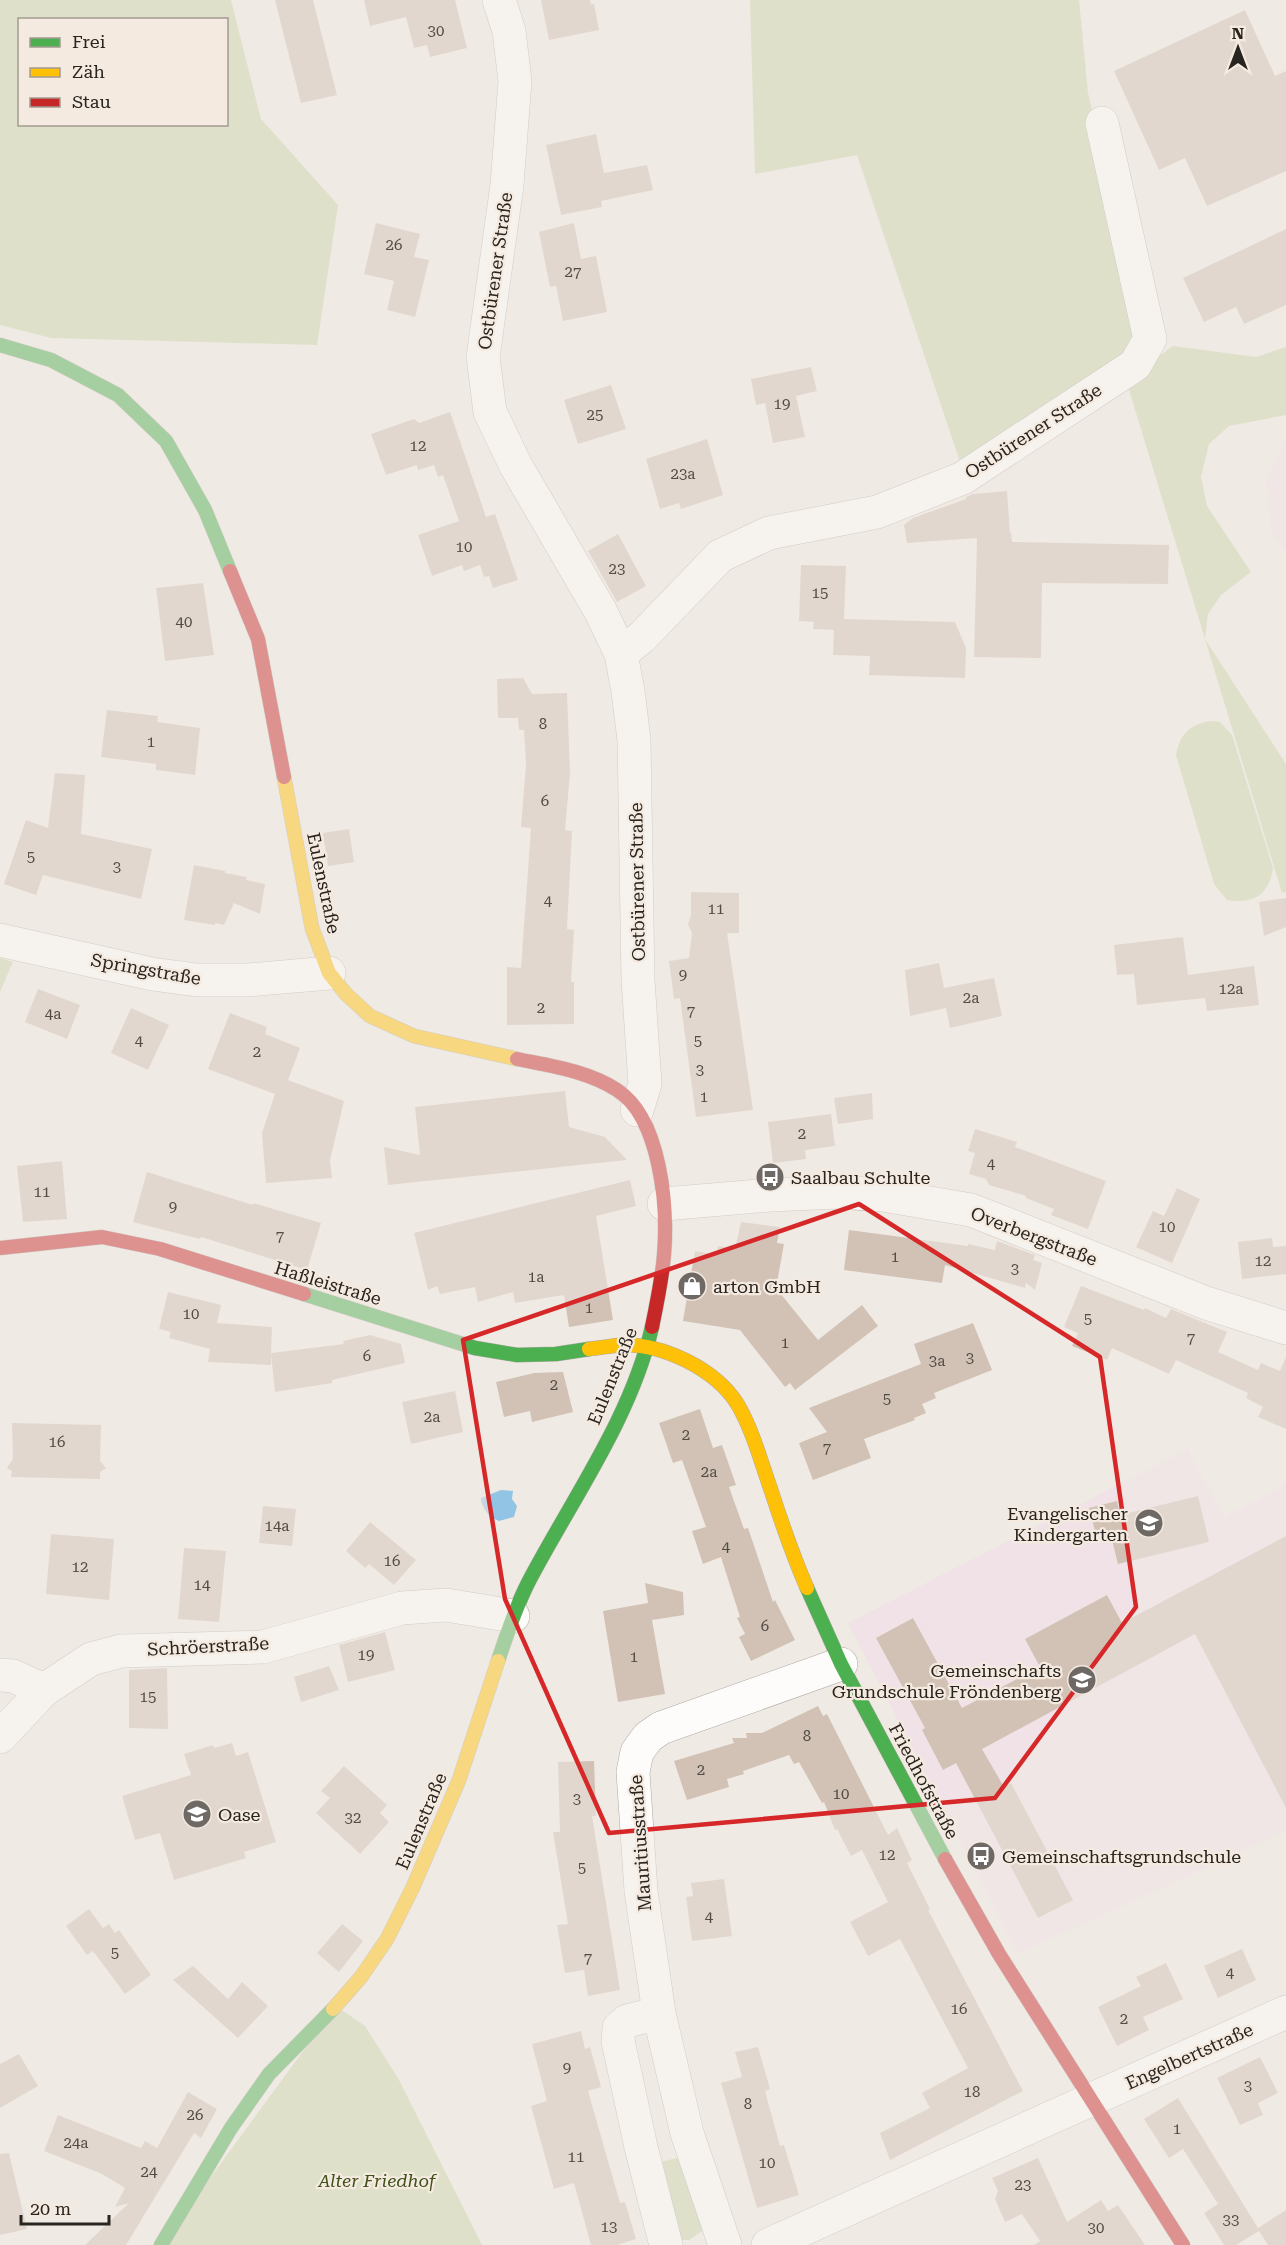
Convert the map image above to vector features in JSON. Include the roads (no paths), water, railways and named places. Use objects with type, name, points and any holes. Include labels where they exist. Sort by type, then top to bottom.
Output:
[{"type":"main road","name":"Eulenstraße","points":[[0,345],[51,360],[118,394],[166,441],[205,510],[258,639],[312,928],[329,973],[346,994],[370,1017],[389,1026],[414,1036],[578,1072],[618,1090],[637,1110],[648,1131],[655,1151],[664,1204],[664,1253],[647,1348],[624,1404],[587,1480],[529,1581],[513,1616],[459,1780],[413,1887],[387,1939],[361,1977],[336,2006],[269,2074],[231,2128],[161,2245]]},
{"type":"main road","name":"Haßleistraße","points":[[0,1248],[102,1237],[160,1249],[475,1348],[517,1355],[556,1354],[622,1345],[647,1348]]},
{"type":"main road","name":"Friedhofstraße","points":[[647,1348],[686,1359],[716,1380],[737,1404],[757,1448],[791,1552],[841,1664],[956,1880],[999,1954],[1183,2245]]},
{"type":"street","name":"Ostbürener Straße","points":[[499,0],[509,31],[515,81],[507,185],[483,357],[490,412],[516,466],[601,612],[621,654],[634,740],[638,980],[645,1084],[637,1110]]},
{"type":"street","name":"Ostbürener Straße","points":[[621,654],[642,637],[720,556],[769,532],[877,512],[963,478],[1135,365],[1150,339],[1102,123]]},
{"type":"street","name":"Springstraße","points":[[0,939],[152,974],[196,980],[248,980],[329,973]]},
{"type":"street","name":"Overbergstraße","points":[[664,1204],[838,1192],[882,1195],[971,1210],[1206,1303],[1286,1328]]},
{"type":"street","name":"Schröerstraße","points":[[0,1737],[44,1690],[91,1659],[121,1651],[263,1647],[402,1608],[446,1605],[513,1616]]},
{"type":"street","name":"Mauritiusstraße","points":[[725,2245],[687,2133],[659,2013],[640,1891],[633,1772],[638,1752],[648,1737],[661,1728],[841,1664]]},
{"type":"street","points":[[0,1675],[13,1676],[44,1690]]},
{"type":"street","name":"Engelbertstraße","points":[[1092,2100],[1286,2012]]},
{"type":"street","points":[[659,2013],[627,2021],[619,2028],[618,2041],[640,2147],[666,2245]]},
{"type":"street","points":[[768,2245],[1092,2100]]},
{"type":"water","points":[[501,1490],[513,1491],[512,1499],[517,1506],[514,1517],[499,1521],[487,1512],[481,1498]]},
{"type":"place","name":"Saalbau Schulte","points":[[770,1177]]},
{"type":"place","name":"arton GmbH","points":[[692,1286]]},
{"type":"place","name":"Evangelischer Kindergarten","points":[[1149,1523]]},
{"type":"place","name":"Gemeinschafts Grundschule Fröndenberg","points":[[1082,1680]]},
{"type":"place","name":"Oase","points":[[197,1814]]},
{"type":"place","name":"Gemeinschaftsgrundschule","points":[[981,1856]]},
{"type":"park label","name":"Alter Friedhof","points":[[377,2180]]}]
